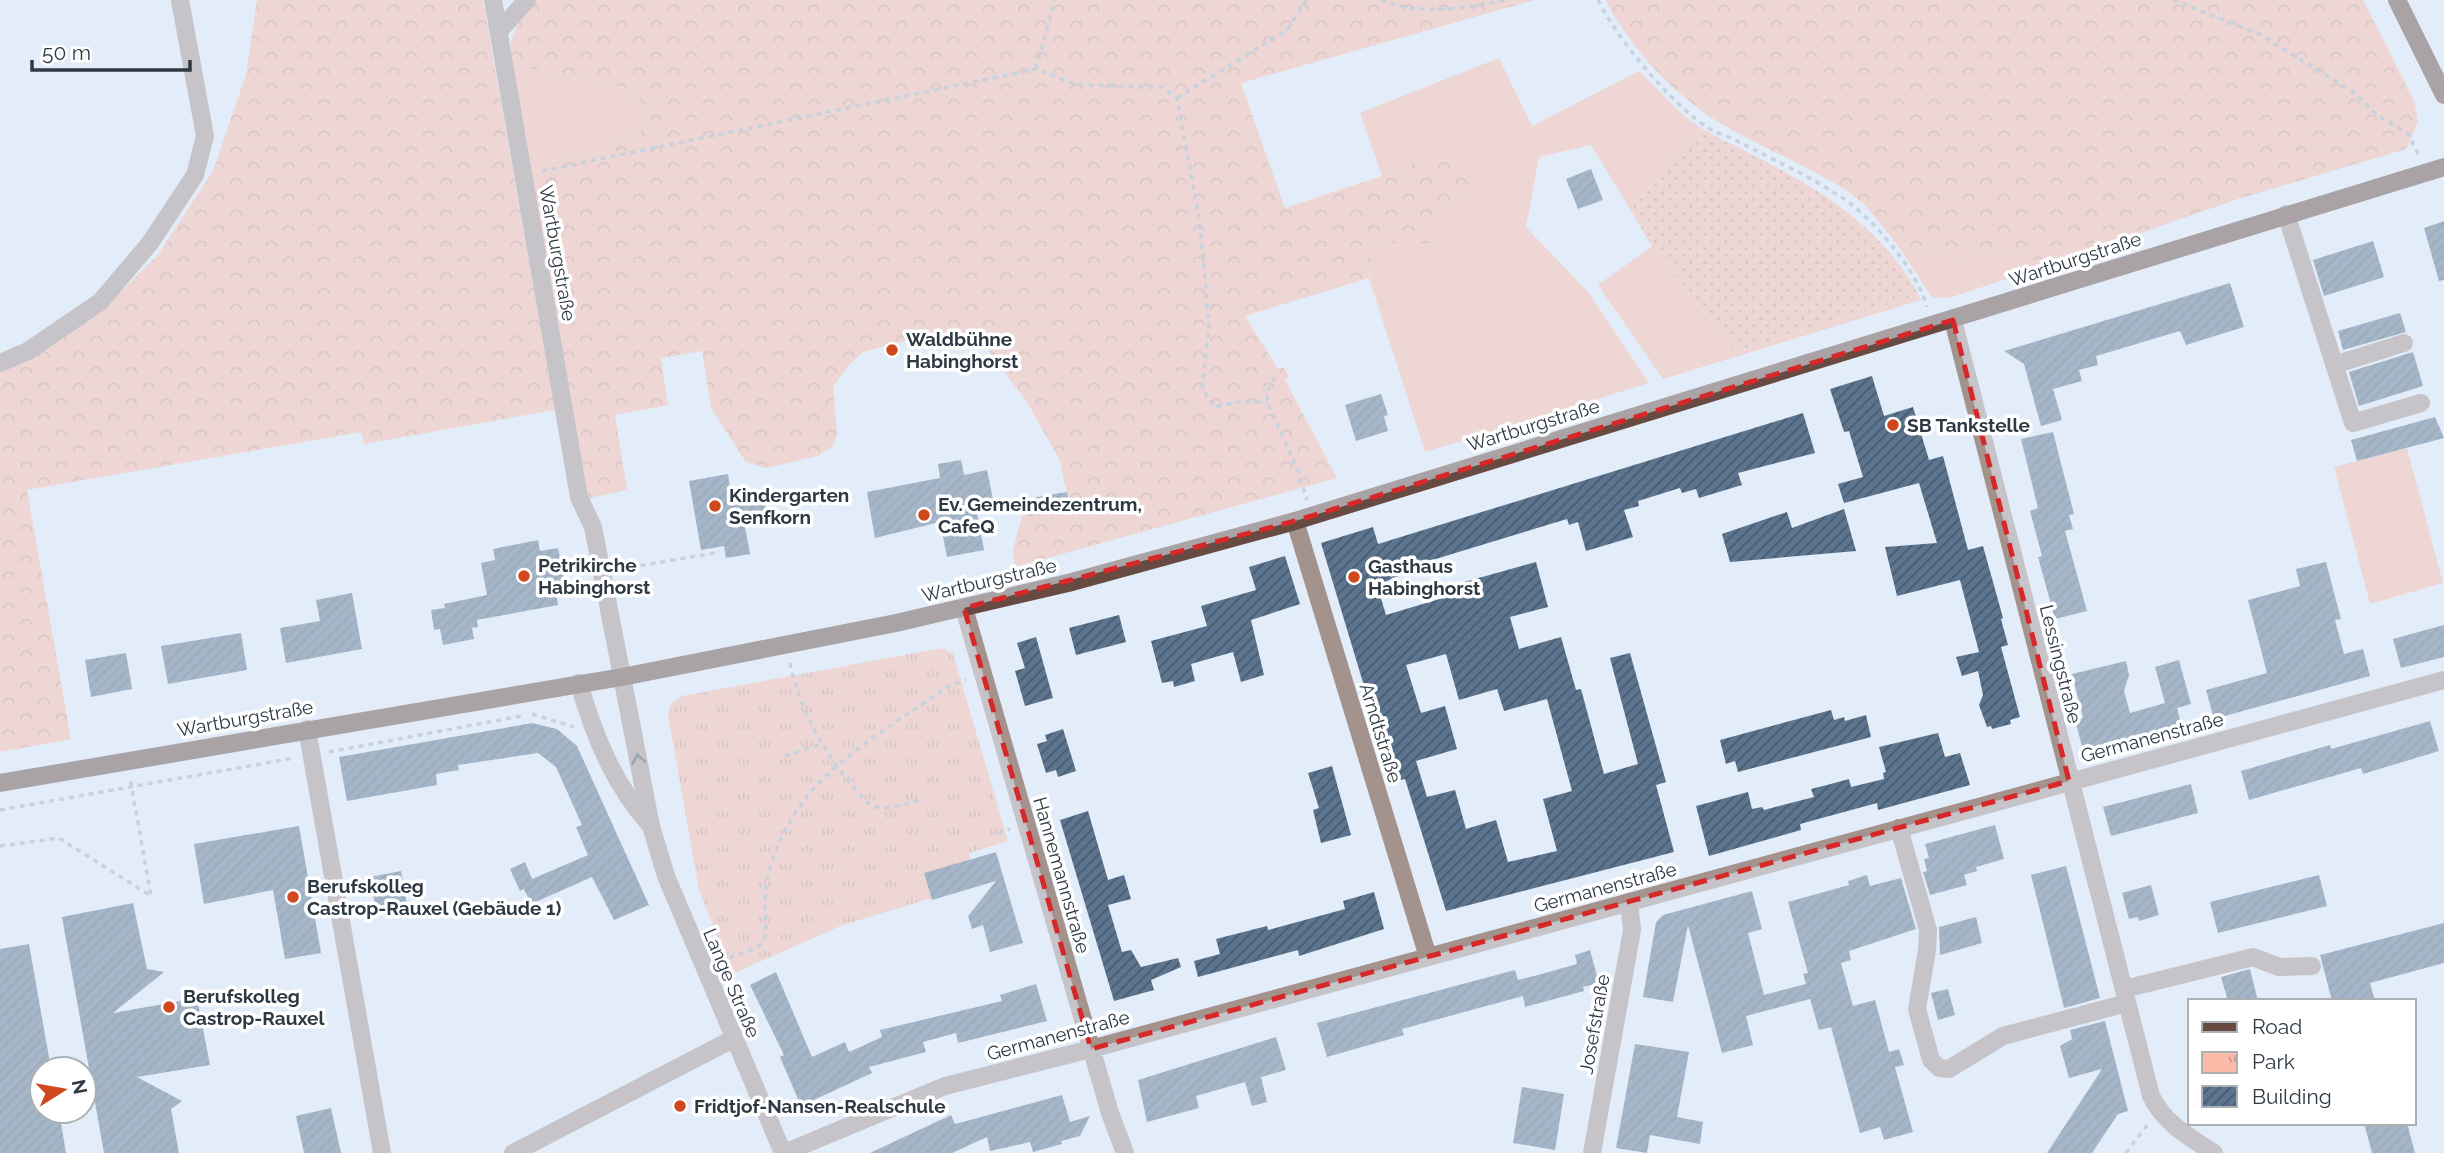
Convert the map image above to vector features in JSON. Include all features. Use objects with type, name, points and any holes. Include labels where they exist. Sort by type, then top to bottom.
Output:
[{"type":"main road","points":[[2397,0],[2444,95]]},
{"type":"main road","name":"Wartburgstraße","points":[[0,783],[622,677],[964,608],[1303,518],[1953,320],[2435,169]]},
{"type":"street","points":[[0,363],[28,351],[100,302],[150,243],[195,175],[205,136],[180,0]]},
{"type":"street","name":"Wartburgstraße","points":[[493,0],[579,497],[593,527],[622,677]]},
{"type":"street","points":[[499,31],[527,0]]},
{"type":"street","points":[[2286,214],[2353,423],[2421,403]]},
{"type":"street","name":"Lessingstraße","points":[[1953,320],[2151,1097],[2160,1114],[2171,1125],[2214,1153]]},
{"type":"street","points":[[2334,365],[2404,343]]},
{"type":"street","name":"Arndtstraße","points":[[1303,518],[1427,957]]},
{"type":"street","name":"Hannemannstraße","points":[[964,608],[1091,1049],[1125,1153]]},
{"type":"street","name":"Lange Straße","points":[[622,677],[651,826],[676,905],[784,1153]]},
{"type":"street","name":"Germanenstraße","points":[[784,1153],[945,1086],[1091,1049],[2444,680]]},
{"type":"street","name":"Lange Straße","points":[[579,683],[591,724],[605,755],[629,801],[651,826]]},
{"type":"street","points":[[307,729],[382,1153]]},
{"type":"street","points":[[1899,828],[1927,930],[1927,950],[1917,1009],[1931,1060],[1939,1068],[1949,1069],[2003,1035],[2253,957],[2279,967],[2312,966]]},
{"type":"street","name":"Josefstraße","points":[[1592,1153],[1632,930],[1629,902]]},
{"type":"street","points":[[513,1153],[733,1039]]},
{"type":"path","points":[[1036,69],[1055,0]]},
{"type":"path","points":[[1177,98],[1287,30],[1307,0]]},
{"type":"path","points":[[1381,0],[1392,5],[1424,8],[1467,7],[1505,0]]},
{"type":"path","points":[[1598,0],[1629,50],[1683,108],[1707,127],[1840,196],[1864,216],[1923,292],[1932,326]]},
{"type":"path","points":[[2173,0],[2259,34],[2352,91],[2376,114],[2408,134],[2435,169]]},
{"type":"path","points":[[523,175],[1036,69],[1077,85],[1162,88],[1177,98],[1199,218],[1209,328],[1202,388],[1214,407],[1239,402],[1267,402]]},
{"type":"path","points":[[1275,377],[1268,390],[1267,402],[1298,471],[1303,518]]},
{"type":"path","points":[[601,572],[720,552]]},
{"type":"path","points":[[786,644],[795,684],[822,744],[836,767],[869,804],[878,808],[919,801]]},
{"type":"path","points":[[703,968],[760,944],[766,935],[766,884],[775,850],[798,809],[836,767],[947,687],[982,675]]},
{"type":"path","points":[[785,756],[822,744]]},
{"type":"path","points":[[0,846],[59,838],[151,896],[126,760]]},
{"type":"path","points":[[2126,1153],[2151,1120],[2160,1114]]},
{"type":"highlighted area","points":[[1953,320],[2069,781],[1091,1049],[964,608],[1295,521]]},
{"type":"green space","points":[[257,0],[483,0],[555,410],[364,444],[361,432],[27,490],[71,739],[0,752],[0,371],[102,310],[157,256],[213,171],[246,75]]},
{"type":"green space","points":[[531,0],[1535,0],[1241,83],[1285,208],[1382,176],[1421,160],[1459,157],[1471,170],[1467,193],[1448,202],[1433,217],[1433,242],[1401,247],[1387,239],[1372,250],[1369,278],[1245,316],[1278,369],[1283,367],[1289,376],[1285,380],[1337,478],[1015,567],[1013,551],[1026,499],[1030,516],[1070,509],[1060,461],[1027,402],[982,342],[968,333],[917,338],[863,352],[847,367],[833,387],[837,433],[833,446],[818,456],[765,468],[746,462],[711,408],[702,351],[661,358],[668,405],[615,415],[627,490],[584,499],[527,177],[553,161],[601,152],[640,133],[648,107],[624,88],[541,70],[508,68],[514,32]]},
{"type":"green space","points":[[1605,0],[2363,0],[2414,100],[2418,122],[2406,149],[2238,199],[2046,266],[2013,251],[1963,257],[1901,250],[1870,211],[1847,191],[1720,123],[1685,98],[1640,53]]},
{"type":"green space","points":[[1499,58],[1532,126],[1639,71],[1682,114],[1702,129],[1630,209],[1591,145],[1539,157],[1526,227],[1588,292],[1649,383],[1425,452],[1369,278],[1372,250],[1387,239],[1433,217],[1448,202],[1467,193],[1421,160],[1382,176],[1360,113]]},
{"type":"green space","points":[[508,68],[541,70],[624,88],[648,107],[640,133],[601,152],[553,161],[527,177]]},
{"type":"green space","points":[[1702,129],[1795,178],[1852,216],[1877,239],[1919,295],[1736,351],[1652,246],[1630,209]]},
{"type":"green space","points":[[1652,246],[1736,351],[1919,295],[1921,300],[1663,379],[1598,285]]},
{"type":"green space","points":[[1901,250],[1963,257],[2013,251],[2046,266],[1949,298],[1932,297]]},
{"type":"green space","points":[[2407,448],[2443,583],[2370,604],[2334,467]]},
{"type":"green space","points":[[943,648],[953,654],[1008,841],[969,853],[971,860],[932,898],[843,925],[732,974],[699,890],[668,715],[671,704],[682,696]]},
{"type":"building","points":[[1591,169],[1603,200],[1578,209],[1566,179]]},
{"type":"building","points":[[2444,221],[2444,280],[2439,281],[2424,228]]},
{"type":"building","points":[[2373,241],[2384,277],[2324,296],[2313,260]]},
{"type":"building","points":[[2230,283],[2244,327],[2186,345],[2180,331],[2096,356],[2098,365],[2079,370],[2082,381],[2053,389],[2062,420],[2041,426],[2024,364],[2004,351]]},
{"type":"building","points":[[2400,313],[2406,332],[2343,350],[2338,331]]},
{"type":"building","points":[[2413,352],[2423,386],[2359,406],[2349,372]]},
{"type":"building","points":[[1872,376],[1884,416],[1913,407],[1929,460],[1943,456],[1968,550],[1983,546],[2003,618],[2001,619],[2008,645],[2001,647],[2020,717],[2010,720],[2011,724],[1992,729],[1991,726],[1987,727],[1979,705],[1983,695],[1978,671],[1962,676],[1956,657],[1979,652],[1960,580],[1897,596],[1885,547],[1937,543],[1919,483],[1844,503],[1838,484],[1863,477],[1849,431],[1844,432],[1830,389]]},
{"type":"building","points":[[1381,394],[1388,415],[1384,416],[1388,431],[1356,441],[1345,405]]},
{"type":"building","points":[[1803,413],[1815,453],[1738,473],[1742,485],[1699,498],[1696,489],[1682,493],[1680,488],[1638,501],[1639,506],[1624,510],[1633,537],[1586,551],[1578,522],[1569,525],[1567,519],[1406,568],[1407,573],[1377,585],[1386,615],[1453,595],[1450,586],[1536,562],[1548,607],[1510,617],[1519,649],[1561,637],[1576,690],[1581,689],[1604,774],[1638,764],[1610,658],[1630,653],[1666,782],[1656,785],[1674,852],[1446,911],[1405,779],[1393,782],[1321,543],[1373,527],[1378,544]],"holes":[[[1446,654],[1459,700],[1497,689],[1504,711],[1547,699],[1572,791],[1543,799],[1557,851],[1508,862],[1496,820],[1466,829],[1455,790],[1427,797],[1416,761],[1457,749],[1445,706],[1421,713],[1406,665]]]},
{"type":"building","points":[[2435,417],[2444,438],[2357,461],[2351,440]]},
{"type":"building","points":[[2053,432],[2074,514],[2069,515],[2073,529],[2065,531],[2087,611],[2055,619],[2038,557],[2042,556],[2030,511],[2038,508],[2021,439]]},
{"type":"building","name":"Ev. Gemeindezentrum, CafeQ","points":[[961,460],[964,475],[987,470],[994,504],[976,508],[984,550],[947,557],[940,522],[875,538],[867,492],[940,478],[938,464]]},
{"type":"building","points":[[728,474],[731,496],[763,491],[767,517],[744,521],[750,554],[726,558],[724,546],[701,550],[689,481]]},
{"type":"building","points":[[1067,492],[1070,509],[1029,516],[1026,499]]},
{"type":"building","points":[[1844,509],[1856,551],[1730,562],[1722,534],[1787,512],[1792,528]]},
{"type":"building","name":"Petrikirche Habinghorst","points":[[538,540],[540,551],[558,548],[565,585],[555,587],[558,605],[477,620],[478,627],[472,628],[474,639],[443,645],[440,629],[434,630],[431,610],[445,608],[444,604],[487,595],[481,563],[495,560],[493,549]]},
{"type":"building","points":[[1285,556],[1300,604],[1251,620],[1264,675],[1241,682],[1233,652],[1191,664],[1195,681],[1174,687],[1173,681],[1162,683],[1151,641],[1207,626],[1201,606],[1256,590],[1249,567]]},
{"type":"building","points":[[2326,562],[2341,619],[2335,620],[2344,654],[2363,649],[2370,676],[2214,719],[2206,690],[2267,673],[2248,600],[2300,586],[2296,569]]},
{"type":"building","points":[[352,593],[362,649],[286,663],[280,628],[320,621],[316,600]]},
{"type":"building","points":[[1119,615],[1126,642],[1076,655],[1069,628]]},
{"type":"building","points":[[2444,625],[2444,657],[2401,668],[2393,639]]},
{"type":"building","points":[[241,633],[247,670],[168,684],[161,646]]},
{"type":"building","points":[[1036,637],[1053,698],[1025,706],[1015,671],[1025,668],[1017,643]]},
{"type":"building","points":[[126,653],[132,689],[91,697],[85,660]]},
{"type":"building","points":[[2179,660],[2191,704],[2177,708],[2182,727],[2084,754],[2075,720],[2083,718],[2072,674],[2126,661],[2129,675],[2124,691],[2130,713],[2165,703],[2155,667]]},
{"type":"building","points":[[1831,710],[1834,720],[1844,717],[1845,721],[1866,715],[1871,737],[1738,772],[1735,761],[1726,764],[1720,740]]},
{"type":"building","points":[[2430,721],[2439,751],[2363,774],[2361,768],[2249,800],[2241,771],[2330,745],[2331,749]]},
{"type":"building","points":[[532,723],[557,729],[577,746],[649,905],[614,920],[592,877],[531,904],[524,889],[520,891],[510,869],[525,862],[532,879],[588,855],[576,827],[582,825],[556,767],[538,753],[458,765],[459,770],[436,774],[437,785],[347,801],[339,757]]},
{"type":"building","points":[[1063,729],[1076,771],[1058,777],[1056,770],[1046,773],[1037,744],[1047,741],[1045,735]]},
{"type":"building","points":[[1938,733],[1945,757],[1960,753],[1970,785],[1878,810],[1877,803],[1800,824],[1801,830],[1709,856],[1696,806],[1748,792],[1752,809],[1762,807],[1764,810],[1814,797],[1811,789],[1849,779],[1851,787],[1884,779],[1883,773],[1886,772],[1879,747]]},
{"type":"building","points":[[1332,766],[1351,835],[1321,843],[1313,810],[1319,808],[1308,773]]},
{"type":"building","points":[[2191,784],[2198,813],[2111,836],[2103,807]]},
{"type":"building","points":[[1088,811],[1108,880],[1124,875],[1131,899],[1108,905],[1122,952],[1131,950],[1141,967],[1178,958],[1181,967],[1151,980],[1154,990],[1114,1001],[1060,820]]},
{"type":"building","points":[[1995,825],[2004,859],[1976,867],[1977,871],[1964,875],[1967,885],[1930,895],[1923,872],[1927,871],[1924,859],[1929,858],[1925,844]]},
{"type":"building","name":"Berufskolleg Castrop-Rauxel (Gebäude 1)","points":[[299,826],[321,953],[285,959],[273,890],[204,904],[194,844]]},
{"type":"building","points":[[996,852],[1023,943],[990,952],[983,925],[972,929],[968,916],[996,881],[932,900],[924,873]]},
{"type":"building","points":[[2066,866],[2100,998],[2064,1008],[2031,875]]},
{"type":"building","points":[[401,871],[407,904],[376,910],[370,877]]},
{"type":"building","points":[[1867,875],[1870,886],[1901,878],[1916,929],[1849,951],[1851,960],[1841,963],[1853,1006],[1875,1000],[1889,1052],[1899,1049],[1904,1065],[1895,1067],[1913,1132],[1884,1140],[1880,1127],[1860,1133],[1831,1027],[1819,1030],[1810,999],[1746,1016],[1753,1045],[1722,1053],[1688,925],[1673,1002],[1643,997],[1656,922],[1663,915],[1752,891],[1762,929],[1748,933],[1764,995],[1806,984],[1803,974],[1808,973],[1788,902],[1849,885],[1848,881]]},
{"type":"building","points":[[2319,875],[2327,906],[2218,933],[2210,902]]},
{"type":"building","points":[[2151,885],[2159,915],[2139,921],[2138,917],[2129,919],[2122,893]]},
{"type":"building","points":[[1374,892],[1384,929],[1299,956],[1298,950],[1198,977],[1194,961],[1220,954],[1216,939],[1267,926],[1268,930],[1345,909],[1343,901]]},
{"type":"building","points":[[133,903],[147,969],[164,972],[113,1013],[197,998],[210,1065],[137,1077],[182,1101],[171,1109],[179,1153],[104,1153],[98,1119],[98,1055],[87,1055],[62,917]]},
{"type":"building","points":[[1976,917],[1982,943],[1940,955],[1939,927]]},
{"type":"building","points":[[2444,923],[2444,963],[2370,983],[2374,999],[2331,999],[2320,955]]},
{"type":"building","points":[[29,944],[49,1055],[28,1055],[28,1125],[61,1125],[66,1153],[0,1153],[0,949]]},
{"type":"building","points":[[1590,950],[1599,983],[1583,987],[1584,991],[1525,1007],[1523,996],[1402,1029],[1404,1035],[1327,1057],[1317,1023],[1515,970],[1518,980],[1538,975],[1577,964],[1575,955]]},
{"type":"building","points":[[2250,969],[2258,999],[2227,999],[2221,977]]},
{"type":"building","points":[[776,972],[812,1057],[845,1042],[849,1052],[882,1037],[880,1030],[1002,1001],[1000,995],[1036,984],[1047,1021],[958,1043],[956,1033],[923,1042],[926,1052],[869,1067],[872,1073],[801,1106],[780,1057],[784,1055],[750,985]]},
{"type":"building","points":[[1948,989],[1955,1015],[1938,1020],[1931,993]]},
{"type":"building","points":[[2105,1021],[2128,1111],[2118,1114],[2092,1153],[2047,1153],[2102,1069],[2069,1078],[2060,1046],[2072,1039],[2070,1030]]},
{"type":"building","points":[[1276,1037],[1286,1070],[1261,1077],[1267,1102],[1252,1106],[1245,1082],[1196,1096],[1199,1108],[1147,1122],[1138,1080]]},
{"type":"building","points":[[1635,1044],[1689,1052],[1677,1117],[1703,1122],[1700,1144],[1650,1135],[1647,1153],[1616,1148]]},
{"type":"building","points":[[1522,1087],[1564,1094],[1555,1150],[1513,1143]]},
{"type":"building","points":[[1062,1095],[1070,1122],[1090,1116],[1080,1136],[1061,1141],[1062,1144],[1033,1152],[1030,1142],[990,1151],[987,1137],[952,1153],[870,1153],[951,1115],[955,1124]]},
{"type":"building","points":[[331,1108],[341,1153],[304,1153],[296,1116]]},
{"type":"building","points":[[2365,1125],[2408,1125],[2415,1153],[2372,1153]]},
{"type":"place","name":"Waldbühne Habinghorst","points":[[892,350]]},
{"type":"place","name":"SB Tankstelle","points":[[1893,425]]},
{"type":"place","name":"Kindergarten Senfkorn","points":[[715,506]]},
{"type":"place","name":"Ev. Gemeindezentrum, CafeQ","points":[[924,515]]},
{"type":"place","name":"Petrikirche Habinghorst","points":[[524,576]]},
{"type":"place","name":"Gasthaus Habinghorst","points":[[1354,577]]},
{"type":"place","name":"Berufskolleg Castrop-Rauxel (Gebäude 1)","points":[[293,897]]},
{"type":"place","name":"Berufskolleg Castrop-Rauxel","points":[[169,1007]]},
{"type":"place","name":"Fridtjof-Nansen-Realschule","points":[[680,1106]]}]
